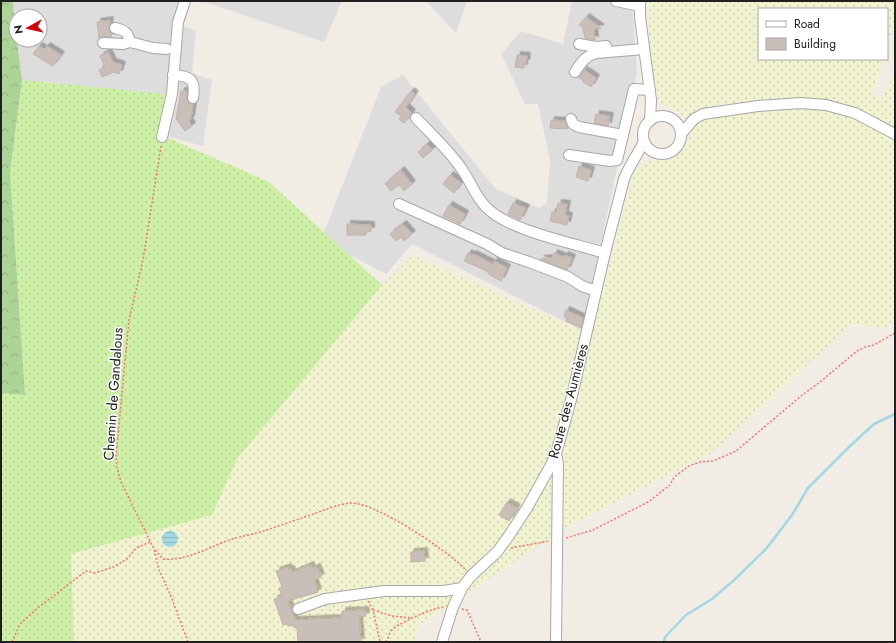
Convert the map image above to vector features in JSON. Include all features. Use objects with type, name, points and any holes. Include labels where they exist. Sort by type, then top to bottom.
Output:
[{"type":"street","points":[[162,137],[175,75],[178,22],[185,1]]},
{"type":"street","points":[[569,155],[610,161],[617,160],[634,89],[650,95],[666,117],[678,124],[681,134],[680,140],[678,146],[673,150],[661,154],[655,152],[647,146],[644,141],[644,130],[650,120],[650,95],[640,4],[616,1]]},
{"type":"street","points":[[115,28],[124,30],[129,35],[130,42]]},
{"type":"street","points":[[103,43],[123,44],[130,42],[153,48],[167,49]]},
{"type":"street","points":[[579,44],[596,48],[644,46]]},
{"type":"street","points":[[575,72],[585,58],[590,55],[644,46]]},
{"type":"street","points":[[175,75],[179,80],[177,96]]},
{"type":"street","points":[[175,75],[191,79],[194,90],[193,98]]},
{"type":"street","points":[[650,120],[654,118],[666,117],[677,119],[694,118],[709,113],[758,106],[811,103],[840,109],[855,114],[895,134]]},
{"type":"street","points":[[416,118],[462,168],[472,187],[486,207],[508,222],[537,233],[605,253]]},
{"type":"street","points":[[681,134],[694,118]]},
{"type":"street","points":[[571,119],[573,124],[579,128],[623,135]]},
{"type":"street","name":"Route des Aumières","points":[[442,642],[453,606],[462,588],[494,555],[508,536],[527,508],[556,454],[572,396],[605,253],[624,179],[644,141]]},
{"type":"street","points":[[635,159],[655,152]]},
{"type":"street","points":[[399,204],[502,252],[568,278],[596,292]]},
{"type":"street","points":[[556,454],[558,464],[556,642]]},
{"type":"street","points":[[298,609],[325,599],[384,591],[444,590],[462,588]]},
{"type":"path","name":"Chemin de Gandalous","points":[[162,137],[143,260],[128,320],[116,456],[117,468],[121,482],[154,549],[159,570],[170,594],[188,642]]},
{"type":"path","points":[[511,547],[557,540],[593,530],[648,502],[670,485],[674,477],[689,466],[700,462],[712,461],[736,451],[857,351],[874,345],[895,333]]},
{"type":"path","points":[[1,367],[1,374]]},
{"type":"path","points":[[154,549],[163,559],[174,560],[190,556],[230,540],[265,531],[334,506],[351,503],[388,515],[436,547],[472,576]]},
{"type":"path","points":[[12,642],[20,624],[39,607],[86,571],[95,573],[112,567],[127,559],[136,548],[150,542]]},
{"type":"path","points":[[363,595],[373,610],[380,642]]},
{"type":"path","points":[[386,642],[393,629],[413,618],[439,608],[453,606],[467,610],[481,642]]},
{"type":"path","points":[[373,610],[392,616],[413,618]]},
{"type":"shaded area","points":[[13,1],[190,1],[181,25],[196,31],[192,73],[212,80],[203,146],[159,134],[165,94],[22,80],[18,48],[48,48],[48,8],[14,8]]},
{"type":"shaded area","points":[[202,1],[342,1],[324,42]]},
{"type":"shaded area","points":[[426,1],[467,1],[456,33]]},
{"type":"shaded area","points":[[572,1],[632,1],[637,72],[583,331],[412,244],[386,274],[321,240],[381,87],[403,75],[495,188],[539,208],[547,203],[550,161],[538,104],[525,104],[501,54],[521,31],[563,44]]},
{"type":"green space","points":[[1,1],[13,1],[14,8],[8,8],[8,48],[18,48],[22,80],[10,172],[25,395],[1,393]]},
{"type":"green space","points":[[650,1],[895,1],[895,19],[888,43],[888,8],[758,8],[758,60],[883,60],[872,96],[882,99],[895,71],[895,320],[886,328],[853,323],[710,454],[564,529],[415,628],[415,642],[74,642],[70,554],[212,514],[237,459],[382,285],[413,255],[591,335],[634,174],[644,161],[669,160],[684,150],[694,124],[657,100],[649,36]]},
{"type":"green space","points":[[22,80],[165,94],[159,134],[269,182],[382,285],[237,459],[212,515],[71,554],[74,642],[1,642],[1,393],[25,395],[10,172]]},
{"type":"water","points":[[170,531],[177,536],[178,539],[173,546],[170,547],[163,542],[162,539],[167,532]]},
{"type":"building","points":[[586,17],[601,28],[594,29],[595,40],[585,38],[583,28],[579,25]]},
{"type":"building","points":[[110,20],[109,29],[112,37],[99,38],[97,22]]},
{"type":"building","points":[[48,47],[61,55],[53,66],[33,54],[38,48],[44,49]]},
{"type":"building","points":[[108,52],[113,62],[122,65],[119,74],[114,72],[102,77],[99,70],[105,67],[100,56]]},
{"type":"building","points":[[517,55],[527,56],[526,63],[524,63],[524,68],[515,67]]},
{"type":"building","points":[[584,70],[596,78],[591,87],[578,77]]},
{"type":"building","points":[[181,91],[187,91],[187,101],[193,104],[191,119],[189,121],[192,126],[185,131],[176,119]]},
{"type":"building","points":[[411,91],[415,94],[406,107],[412,113],[404,123],[399,119],[401,116],[395,112]]},
{"type":"building","points":[[596,114],[610,116],[608,126],[594,123]]},
{"type":"building","points":[[551,120],[565,121],[568,129],[550,128]]},
{"type":"building","points":[[427,144],[432,150],[423,158],[418,152]]},
{"type":"building","points":[[579,166],[591,170],[588,181],[576,177]]},
{"type":"building","points":[[401,170],[412,184],[404,191],[399,185],[391,191],[385,184]]},
{"type":"building","points":[[450,175],[461,183],[454,193],[443,184]]},
{"type":"building","points":[[513,203],[526,208],[520,220],[508,214]]},
{"type":"building","points":[[558,203],[567,204],[565,215],[569,216],[567,225],[550,221],[552,212],[556,213]]},
{"type":"building","points":[[449,205],[465,214],[460,224],[443,216]]},
{"type":"building","points":[[347,224],[371,225],[371,231],[366,231],[366,235],[347,235]]},
{"type":"building","points":[[403,224],[412,234],[404,241],[401,237],[396,241],[390,234]]},
{"type":"building","points":[[468,253],[493,264],[494,261],[507,268],[501,281],[488,274],[489,272],[464,261]]},
{"type":"building","points":[[554,253],[572,258],[567,270],[540,259],[552,258]]},
{"type":"building","points":[[566,310],[583,318],[581,328],[566,321],[567,318],[564,316]]},
{"type":"building","points":[[507,502],[517,508],[509,521],[499,515]]},
{"type":"building","points":[[424,551],[425,561],[411,562],[411,552]]},
{"type":"building","points":[[310,565],[312,569],[317,567],[321,577],[314,580],[318,592],[288,601],[295,620],[342,618],[342,611],[365,610],[366,616],[359,617],[361,642],[298,642],[297,629],[291,625],[283,625],[274,599],[282,596],[279,588],[282,587],[276,571],[288,567],[289,570],[291,569],[292,573]]},
{"type":"waterway","points":[[664,642],[665,637],[686,615],[712,599],[766,549],[792,515],[808,488],[849,447],[874,424],[895,414]]}]
